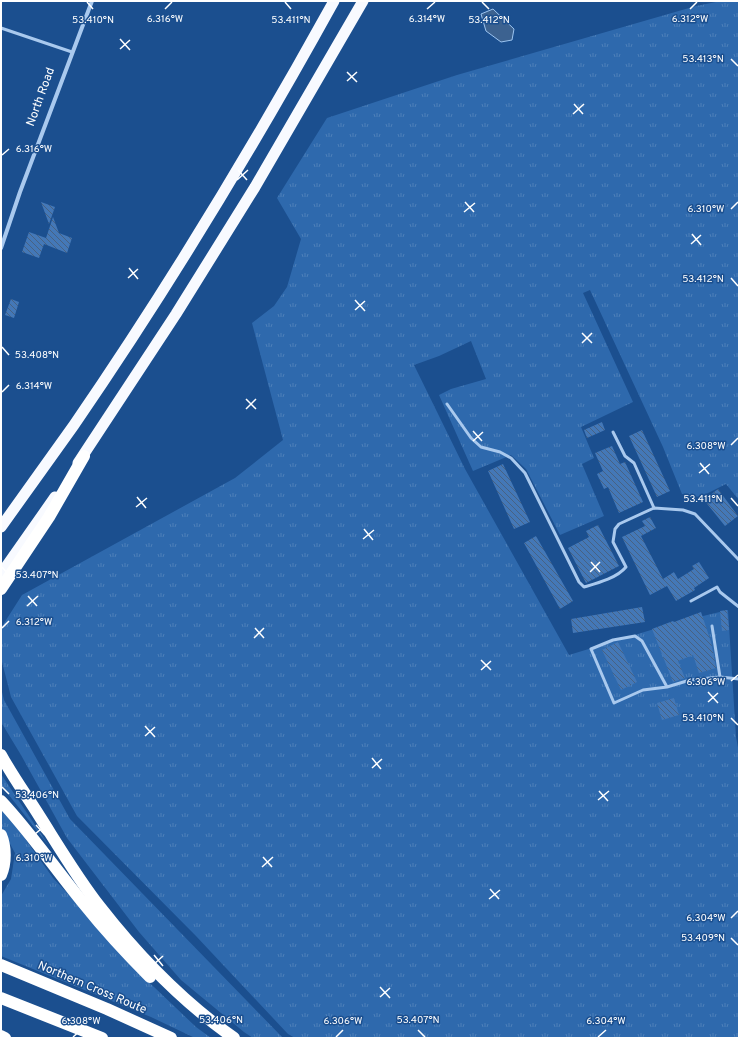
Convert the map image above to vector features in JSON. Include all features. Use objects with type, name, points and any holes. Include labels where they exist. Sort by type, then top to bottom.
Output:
[{"type":"highway","points":[[1,526],[74,425],[161,294],[220,199],[334,1]]},
{"type":"highway","points":[[1,574],[84,456],[176,314],[255,187],[363,1]]},
{"type":"highway","points":[[1,589],[49,517],[84,456]]},
{"type":"highway","points":[[1,755],[62,852],[100,907],[147,962],[210,1021],[234,1038]]},
{"type":"highway","points":[[1,801],[15,816],[85,905],[135,962],[192,1016],[221,1038]]},
{"type":"highway","points":[[1,835],[5,855],[1,876]]},
{"type":"highway","name":"Northern Cross Route","points":[[1,965],[107,1009],[171,1038]]},
{"type":"highway","points":[[1,998],[102,1038]]},
{"type":"highway","points":[[1,1036],[5,1038]]},
{"type":"street","name":"North Road","points":[[1,248],[20,192],[92,1]]},
{"type":"lane","points":[[1,28],[72,52]]},
{"type":"lane","points":[[447,404],[471,438],[481,447],[500,452],[511,458],[525,473],[579,582],[584,587],[595,584],[622,572],[626,567],[612,542],[615,529],[619,524],[654,508],[683,510],[695,514],[739,560]]},
{"type":"lane","points":[[613,432],[625,456],[634,463],[654,508]]},
{"type":"lane","points":[[691,601],[717,587],[720,592],[739,607]]},
{"type":"lane","points":[[712,626],[720,677]]},
{"type":"lane","points":[[667,687],[642,641],[635,636],[613,640],[591,649],[614,703],[643,690],[667,687],[690,680],[720,677],[739,678]]},
{"type":"green space","points":[[721,1],[739,1],[739,500],[726,484],[700,497],[682,494],[663,447],[590,290],[583,293],[633,402],[581,427],[594,458],[582,464],[604,516],[560,535],[526,469],[511,455],[473,471],[439,395],[451,389],[486,379],[471,341],[439,356],[414,365],[465,469],[569,655],[674,623],[728,610],[736,737],[739,753],[739,1038],[295,1038],[288,1034],[196,936],[77,816],[11,697],[1,658],[1,628],[22,595],[235,478],[283,440],[252,323],[274,306],[287,287],[301,239],[277,198],[327,118],[457,75],[696,6]]},
{"type":"green space","points":[[1,688],[4,700],[70,819],[283,1038],[253,1038],[244,1032],[181,980],[139,932],[67,838],[1,722]]},
{"type":"green space","points":[[1,774],[49,846],[1,785]]},
{"type":"green space","points":[[1,805],[53,878],[89,916],[133,967],[196,1027],[211,1038],[195,1038],[151,1017],[1,956],[1,896],[11,879],[15,853],[1,827]]},
{"type":"shaded area","points":[[493,9],[514,29],[512,40],[501,42],[486,31],[481,14]]},
{"type":"building","points":[[41,202],[55,207],[49,224]]},
{"type":"building","points":[[53,217],[59,233],[72,238],[67,253],[44,244],[39,258],[22,252],[29,232],[46,238]]},
{"type":"building","points":[[11,299],[19,302],[14,318],[5,315]]},
{"type":"building","points":[[602,422],[605,430],[587,438],[584,430]]},
{"type":"building","points":[[642,430],[670,491],[657,497],[629,436]]},
{"type":"building","points":[[612,446],[620,464],[625,462],[643,502],[619,513],[608,487],[604,489],[597,474],[603,471],[595,453]]},
{"type":"building","points":[[503,464],[530,522],[514,529],[488,471]]},
{"type":"building","points":[[718,489],[738,516],[725,526],[704,500]]},
{"type":"building","points":[[650,517],[656,528],[641,536],[663,579],[674,572],[678,579],[694,569],[692,566],[699,562],[709,578],[694,588],[695,590],[676,601],[667,586],[650,595],[622,537],[645,526],[642,521]]},
{"type":"building","points":[[598,525],[619,566],[586,583],[568,548],[589,537],[586,531]]},
{"type":"building","points":[[536,536],[573,601],[560,609],[524,543]]},
{"type":"building","points":[[642,607],[645,622],[573,633],[571,619]]},
{"type":"building","points":[[727,610],[729,630],[722,631],[720,611]]},
{"type":"building","points":[[701,612],[711,642],[716,668],[699,673],[693,655],[678,661],[685,678],[673,682],[652,629]]},
{"type":"building","points":[[618,642],[637,682],[621,690],[602,650]]},
{"type":"building","points":[[674,698],[679,715],[662,720],[657,703]]}]
